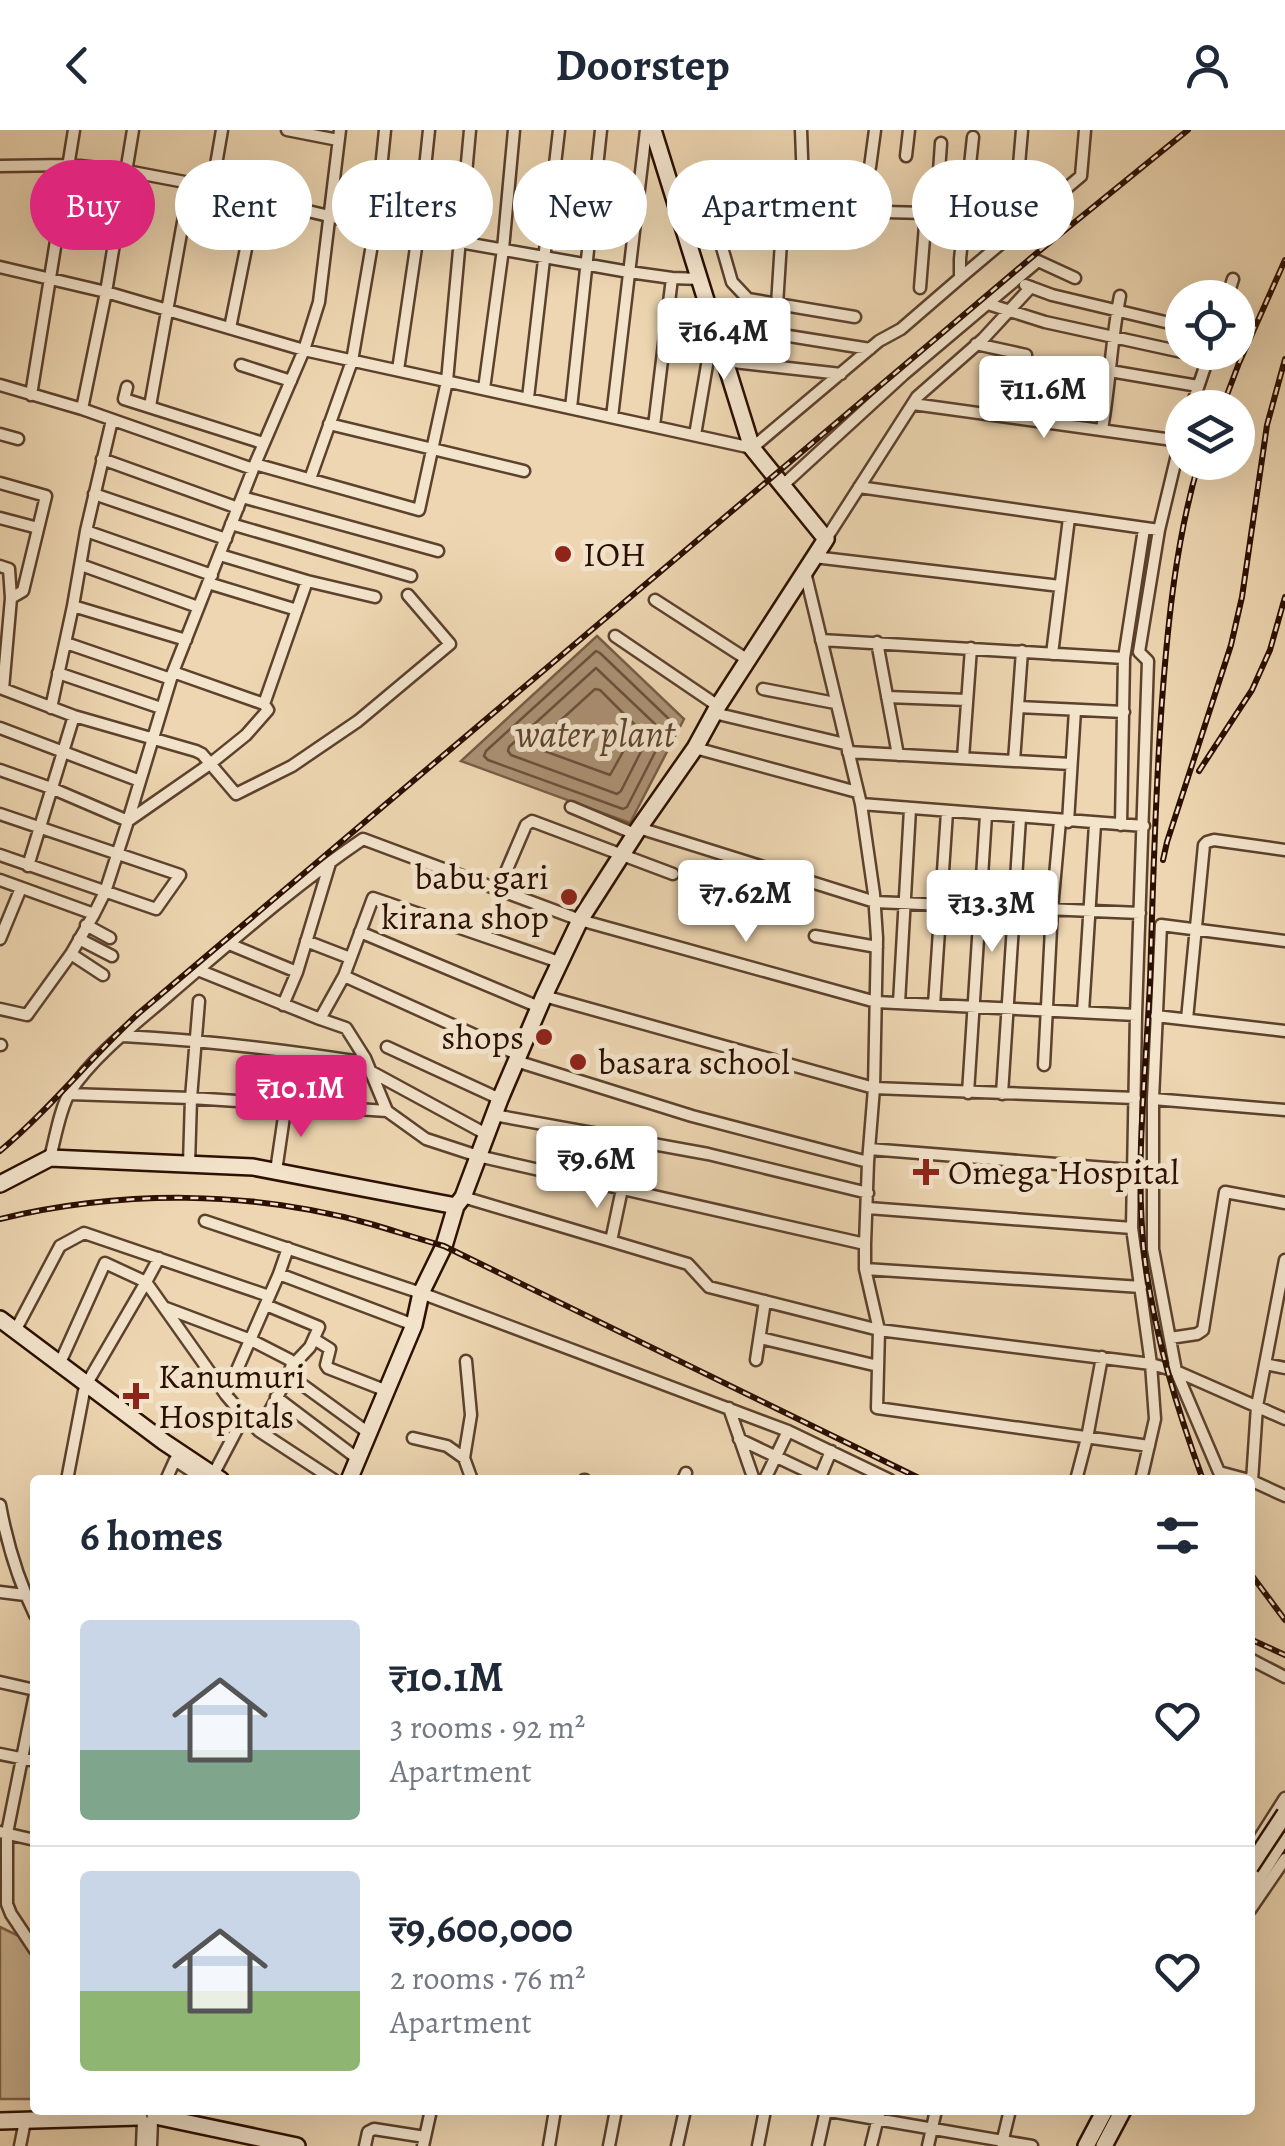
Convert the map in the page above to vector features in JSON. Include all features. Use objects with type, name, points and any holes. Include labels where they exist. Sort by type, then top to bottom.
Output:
[{"type":"main road","points":[[649,130],[667,179]]},
{"type":"main road","points":[[352,1475],[497,1107],[580,920],[695,748],[826,539],[752,448],[690,250]]},
{"type":"main road","points":[[0,1184],[50,1158],[253,1167],[460,1202]]},
{"type":"main road","points":[[0,1319],[7,1330],[209,1475]]},
{"type":"main road","points":[[7,1330],[59,1365],[175,1460]]},
{"type":"main road","points":[[1255,1859],[1285,1814]]},
{"type":"main road","points":[[1255,1882],[1285,1832]]},
{"type":"main road","points":[[0,2112],[30,2114]]},
{"type":"main road","points":[[1086,2146],[1102,2115]]},
{"type":"main road","points":[[1104,2146],[1120,2115]]},
{"type":"main road","points":[[0,2121],[147,2116],[298,2146]]},
{"type":"street","points":[[71,160],[74,130]]},
{"type":"street","points":[[129,160],[134,130]]},
{"type":"street","points":[[217,160],[222,130]]},
{"type":"street","points":[[0,1009],[27,1015],[72,954],[105,892],[172,675],[254,466],[292,381],[320,302],[339,135],[287,130]]},
{"type":"street","points":[[382,160],[385,130]]},
{"type":"street","points":[[425,160],[428,130]]},
{"type":"street","points":[[468,160],[470,130]]},
{"type":"street","points":[[484,388],[514,130]]},
{"type":"street","points":[[528,398],[559,130]]},
{"type":"street","points":[[571,408],[601,130]]},
{"type":"street","points":[[612,417],[649,130]]},
{"type":"street","points":[[801,130],[802,160]]},
{"type":"street","points":[[871,160],[874,130]]},
{"type":"street","points":[[906,156],[909,130]]},
{"type":"street","points":[[1019,160],[1022,130]]},
{"type":"street","points":[[0,268],[166,308],[304,350],[752,448],[870,349],[902,329],[1081,176],[1086,130]]},
{"type":"street","points":[[971,160],[973,137]]},
{"type":"street","points":[[939,160],[942,143]]},
{"type":"street","points":[[0,166],[30,166]]},
{"type":"street","points":[[312,214],[332,219]]},
{"type":"street","points":[[493,247],[629,272],[700,279]]},
{"type":"street","points":[[31,395],[55,250]]},
{"type":"street","points":[[82,409],[113,250]]},
{"type":"street","points":[[150,406],[177,250]]},
{"type":"street","points":[[230,328],[246,250]]},
{"type":"street","points":[[310,479],[352,361],[371,250]]},
{"type":"street","points":[[398,370],[416,250]]},
{"type":"street","points":[[0,385],[254,466],[419,510],[447,381],[460,250]]},
{"type":"street","points":[[723,250],[732,282],[748,299],[855,317]]},
{"type":"street","points":[[777,306],[780,250]]},
{"type":"street","points":[[920,288],[926,250]]},
{"type":"street","points":[[960,278],[961,250]]},
{"type":"street","points":[[782,486],[904,375],[1038,262],[1076,278]]},
{"type":"street","points":[[654,426],[672,278]]},
{"type":"street","points":[[1015,281],[1052,295],[1165,322]]},
{"type":"street","points":[[826,539],[917,397],[1031,287]]},
{"type":"street","points":[[1102,429],[1120,296]]},
{"type":"street","points":[[988,304],[1045,322],[1165,348]]},
{"type":"street","points":[[696,435],[714,324],[870,349]]},
{"type":"street","points":[[976,344],[1026,356]]},
{"type":"street","points":[[725,361],[840,374]]},
{"type":"street","points":[[241,366],[292,381]]},
{"type":"street","points":[[1197,390],[1203,370]]},
{"type":"street","points":[[1110,371],[1198,386]]},
{"type":"street","points":[[127,387],[124,398],[264,443]]},
{"type":"street","points":[[912,404],[1165,436]]},
{"type":"street","points":[[51,708],[112,420]]},
{"type":"street","points":[[329,424],[524,471]]},
{"type":"street","points":[[0,434],[18,440]]},
{"type":"street","points":[[102,459],[240,503],[438,551]]},
{"type":"street","points":[[1142,1475],[1155,1418],[1132,1228],[1148,661],[1139,652],[1171,480]]},
{"type":"street","points":[[0,483],[46,496],[23,591],[12,598]]},
{"type":"street","points":[[859,487],[1159,530]]},
{"type":"street","points":[[94,494],[226,539]]},
{"type":"street","points":[[0,518],[38,528]]},
{"type":"street","points":[[1052,654],[1069,518]]},
{"type":"street","points":[[231,524],[410,576]]},
{"type":"street","points":[[1121,825],[1124,658],[1144,529]]},
{"type":"street","points":[[86,531],[298,610]]},
{"type":"street","points":[[220,555],[375,597]]},
{"type":"street","points":[[1060,586],[809,564],[821,640],[860,804],[875,902],[874,1088],[865,1244],[878,1330],[877,1408],[1149,1446]]},
{"type":"street","points":[[81,565],[198,607]]},
{"type":"street","points":[[0,566],[9,569],[12,598],[5,620],[1,689],[74,716],[196,751],[236,794],[292,766],[358,721],[450,644],[408,595]]},
{"type":"street","points":[[264,704],[306,581]]},
{"type":"street","points":[[655,600],[748,660]]},
{"type":"street","points":[[73,606],[186,640]]},
{"type":"street","points":[[615,636],[716,710],[847,748],[898,755],[1071,764]]},
{"type":"street","points":[[821,640],[1124,658]]},
{"type":"street","points":[[877,642],[898,755]]},
{"type":"street","points":[[66,643],[264,704],[268,710],[246,735],[210,764],[128,821]]},
{"type":"street","points":[[963,758],[971,648]]},
{"type":"street","points":[[1014,761],[1022,651]]},
{"type":"street","points":[[58,673],[161,708]]},
{"type":"street","points":[[763,688],[835,703]]},
{"type":"street","points":[[887,697],[968,700]]},
{"type":"street","points":[[1018,707],[1124,712]]},
{"type":"street","points":[[1044,1065],[1052,909],[1076,710]]},
{"type":"street","points":[[28,866],[74,716]]},
{"type":"street","points":[[0,728],[140,782]]},
{"type":"street","points":[[695,748],[857,792]]},
{"type":"street","points":[[0,770],[128,821]]},
{"type":"street","points":[[860,804],[1144,826]]},
{"type":"street","points":[[571,807],[637,831],[875,902],[1140,913]]},
{"type":"street","points":[[899,1003],[910,808]]},
{"type":"street","points":[[934,1005],[946,812]]},
{"type":"street","points":[[0,814],[180,875],[156,909],[0,855]]},
{"type":"street","points":[[968,1093],[986,815]]},
{"type":"street","points":[[1002,1094],[1020,818]]},
{"type":"street","points":[[499,888],[532,821],[673,874]]},
{"type":"street","points":[[1084,1012],[1095,824]]},
{"type":"street","points":[[50,1158],[69,1094],[94,1064],[229,944],[363,839],[580,920],[876,1002],[1136,1015]]},
{"type":"street","points":[[1187,1020],[1207,842],[1285,850]]},
{"type":"street","points":[[283,1004],[297,972],[331,861]]},
{"type":"street","points":[[0,880],[94,914]]},
{"type":"street","points":[[0,939],[20,888]]},
{"type":"street","points":[[320,1019],[344,976],[373,898],[559,962]]},
{"type":"street","points":[[86,926],[110,938]]},
{"type":"street","points":[[1231,1475],[1219,1472],[1176,1372],[1154,1249],[1153,1099],[1161,926],[1285,941]]},
{"type":"street","points":[[360,932],[541,1001],[874,1088],[1134,1098]]},
{"type":"street","points":[[815,936],[877,948]]},
{"type":"street","points":[[79,940],[112,956]]},
{"type":"street","points":[[306,940],[350,958]]},
{"type":"street","points":[[229,944],[297,972]]},
{"type":"street","points":[[72,954],[103,975]]},
{"type":"street","points":[[198,970],[346,1028],[365,1058],[387,1112]]},
{"type":"street","points":[[344,976],[518,1058],[692,1116],[868,1162]]},
{"type":"street","points":[[190,1164],[199,1001]]},
{"type":"street","points":[[1156,1016],[1285,1031]]},
{"type":"street","points":[[123,1036],[260,1046],[354,1061],[365,1058]]},
{"type":"street","points":[[388,1048],[497,1107],[868,1193]]},
{"type":"street","points":[[370,1071],[486,1134]]},
{"type":"street","points":[[69,1094],[387,1112],[426,1139],[478,1156],[865,1244]]},
{"type":"street","points":[[1153,1099],[1285,1110]]},
{"type":"street","points":[[276,1171],[286,1104]]},
{"type":"street","points":[[869,1148],[1132,1170]]},
{"type":"street","points":[[611,1241],[622,1189]]},
{"type":"street","points":[[1170,1338],[1203,1330],[1225,1192],[1285,1203]]},
{"type":"street","points":[[460,1202],[688,1264],[709,1288],[878,1330],[1151,1364],[1285,1419]]},
{"type":"street","points":[[868,1208],[1132,1228]]},
{"type":"street","points":[[205,1220],[421,1293],[788,1430],[880,1475]]},
{"type":"street","points":[[7,1330],[60,1246],[84,1233],[267,1300],[318,1326],[314,1340],[290,1371],[259,1431]]},
{"type":"street","points":[[226,1395],[288,1248]]},
{"type":"street","points":[[68,1475],[85,1388],[159,1258]]},
{"type":"street","points":[[1250,1475],[1257,1406],[1285,1260]]},
{"type":"street","points":[[59,1365],[104,1263],[146,1282],[244,1416],[259,1431],[326,1475]]},
{"type":"street","points":[[866,1269],[1141,1286]]},
{"type":"street","points":[[279,1274],[414,1325]]},
{"type":"street","points":[[756,1360],[765,1302]]},
{"type":"street","points":[[165,1308],[251,1340],[290,1360],[290,1371]]},
{"type":"street","points":[[760,1338],[878,1366]]},
{"type":"street","points":[[314,1340],[330,1349],[328,1368],[387,1392]]},
{"type":"street","points":[[1077,1475],[1102,1358]]},
{"type":"street","points":[[466,1362],[472,1414],[464,1458],[470,1475]]},
{"type":"street","points":[[1266,1364],[1285,1368]]},
{"type":"street","points":[[290,1371],[370,1434]]},
{"type":"street","points":[[276,1397],[358,1459]]},
{"type":"street","points":[[728,1408],[751,1475]]},
{"type":"street","points":[[214,1475],[244,1416]]},
{"type":"street","points":[[770,1475],[788,1430]]},
{"type":"street","points":[[413,1438],[447,1446],[464,1458]]},
{"type":"street","points":[[740,1439],[813,1475]]},
{"type":"street","points":[[822,1475],[831,1451]]},
{"type":"street","points":[[168,1475],[175,1460],[207,1475]]},
{"type":"street","points":[[1255,1482],[1285,1496]]},
{"type":"street","points":[[0,1505],[3,1536],[30,1605]]},
{"type":"street","points":[[0,1592],[25,1595]]},
{"type":"street","points":[[1255,1662],[1285,1677]]},
{"type":"street","points":[[0,1682],[30,1691]]},
{"type":"street","points":[[0,1754],[29,1760],[4,1833],[5,1915],[30,1944]]},
{"type":"street","points":[[1255,1845],[1285,1798]]},
{"type":"street","points":[[1269,1824],[1285,1832]]},
{"type":"street","points":[[4,1833],[30,1839]]},
{"type":"street","points":[[1255,1903],[1285,1859]]},
{"type":"street","points":[[365,2146],[370,2130],[424,2142],[430,2115]]},
{"type":"street","points":[[549,2146],[553,2115]]},
{"type":"street","points":[[609,2146],[615,2115]]},
{"type":"street","points":[[677,2146],[684,2115]]},
{"type":"street","points":[[758,2146],[764,2115]]},
{"type":"street","points":[[818,2146],[824,2115]]},
{"type":"street","points":[[871,2146],[878,2115],[1001,2143],[1032,2146]]},
{"type":"street","points":[[928,2146],[935,2115]]},
{"type":"street","points":[[1001,2143],[1009,2115]]},
{"type":"street","points":[[142,2146],[147,2116]]},
{"type":"street","points":[[147,2116],[151,2146]]},
{"type":"street","points":[[20,2146],[25,2122]]},
{"type":"shaded area","points":[[0,1927],[21,1937],[30,1951],[30,2099],[0,2099]]},
{"type":"water","name":"water plant","points":[[597,636],[684,719],[630,823],[461,761]]},
{"type":"railway","points":[[0,1151],[139,1013],[1038,252],[1188,130]]},
{"type":"railway","points":[[1229,390],[1285,260]]},
{"type":"railway","points":[[1163,860],[1231,645],[1242,597],[1267,425],[1285,359]]},
{"type":"railway","points":[[1194,480],[1179,551],[1164,671],[1141,1192],[1145,1261],[1155,1317],[1176,1400],[1201,1475]]},
{"type":"railway","points":[[1199,771],[1252,690],[1270,650],[1285,597]]},
{"type":"railway","points":[[0,1219],[92,1203],[186,1198],[279,1205],[371,1224],[444,1246],[913,1475]]},
{"type":"railway","points":[[1255,1580],[1285,1620]]},
{"type":"railway","points":[[1255,1641],[1285,1655]]},
{"type":"place","name":"IOH","points":[[563,554]]},
{"type":"place","name":"babu gari kirana shop","points":[[569,897]]},
{"type":"place","name":"shops","points":[[544,1037]]},
{"type":"place","name":"basara school","points":[[578,1062]]},
{"type":"place","name":"Omega Hospital","points":[[926,1172]]},
{"type":"place","name":"Kanumuri Hospitals","points":[[136,1396]]}]
